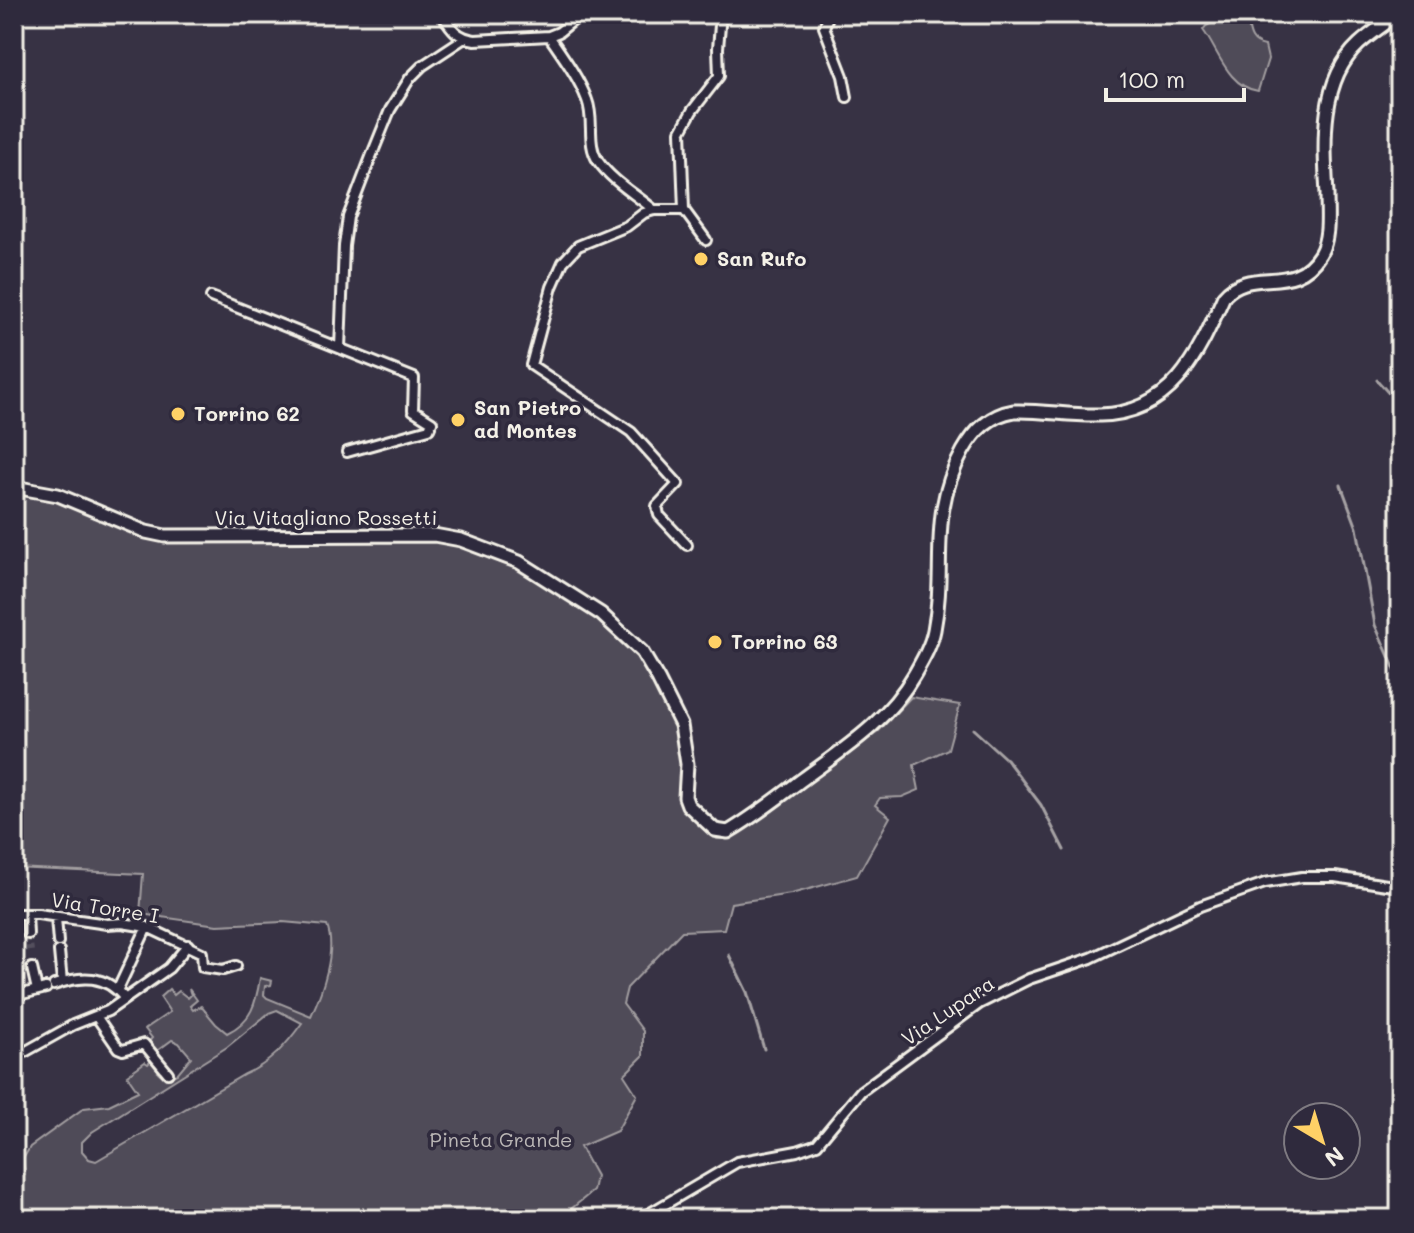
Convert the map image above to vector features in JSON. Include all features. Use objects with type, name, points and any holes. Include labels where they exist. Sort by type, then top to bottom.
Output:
[{"type":"street","points":[[442,14],[453,31],[463,39]]},
{"type":"street","points":[[340,348],[348,217],[390,110],[410,78],[422,66],[463,39],[549,36],[581,14]]},
{"type":"street","points":[[706,240],[684,210],[681,131],[719,76],[721,14]]},
{"type":"street","points":[[829,14],[824,27],[843,76],[847,97]]},
{"type":"street","name":"Via Vitagliano Rossetti","points":[[14,487],[58,495],[146,532],[165,536],[434,535],[461,540],[519,562],[601,614],[642,652],[681,725],[688,805],[715,830],[728,832],[867,731],[892,707],[907,686],[934,629],[945,492],[956,463],[980,427],[1001,414],[1014,411],[1109,415],[1152,402],[1180,379],[1230,288],[1248,281],[1290,279],[1310,267],[1325,239],[1328,219],[1325,148],[1329,102],[1338,73],[1357,45],[1398,14]]},
{"type":"street","points":[[549,36],[587,100],[592,127],[591,146],[597,160],[616,181],[654,210]]},
{"type":"street","points":[[684,210],[644,213],[627,226],[578,246],[563,262],[552,287],[531,365],[631,432],[678,484],[657,506],[659,515],[687,545]]},
{"type":"street","points":[[211,297],[411,374],[415,382],[413,410],[432,422],[424,432],[347,452]]},
{"type":"street","name":"Via Lupara","points":[[640,1219],[737,1162],[797,1151],[817,1144],[861,1091],[979,1004],[1029,979],[1103,953],[1200,906],[1265,883],[1302,877],[1335,877],[1400,887]]},
{"type":"street","name":"Via Torre I","points":[[14,914],[147,927],[188,945]]},
{"type":"street","points":[[27,914],[28,934]]},
{"type":"street","points":[[50,986],[59,946],[56,918]]},
{"type":"street","points":[[118,989],[147,927]]},
{"type":"street","points":[[14,1058],[125,999],[171,966],[188,945],[202,953],[201,964],[206,969],[223,970],[236,966]]},
{"type":"street","points":[[32,968],[50,986]]},
{"type":"street","points":[[14,996],[82,978],[99,979],[118,989],[125,999]]},
{"type":"street","points":[[96,1016],[118,1048],[123,1050],[144,1044],[168,1073]]},
{"type":"green space","points":[[1229,14],[1246,14],[1252,38],[1265,46],[1268,59],[1258,91],[1239,83],[1231,75],[1203,30]]},
{"type":"green space","name":"Pineta Grande","points":[[14,493],[59,501],[160,542],[424,538],[456,543],[524,570],[600,620],[636,653],[674,719],[680,749],[680,793],[684,811],[717,839],[726,839],[878,732],[911,697],[960,705],[948,749],[914,765],[919,790],[902,797],[880,798],[875,805],[890,817],[857,876],[791,894],[731,903],[724,929],[682,931],[627,988],[623,1004],[643,1031],[643,1056],[624,1075],[637,1095],[617,1131],[580,1147],[596,1176],[593,1191],[571,1209],[576,1219],[15,1219],[19,1209],[14,1184],[25,1174],[23,1159],[30,1147],[84,1108],[109,1105],[138,1091],[127,1075],[145,1062],[148,1064],[153,1059],[162,1069],[158,1072],[166,1079],[177,1074],[191,1057],[179,1043],[172,1040],[154,1053],[147,1044],[152,1038],[145,1029],[170,1012],[160,997],[169,989],[174,995],[179,991],[188,998],[191,995],[189,989],[197,1000],[190,1006],[193,1010],[201,1006],[227,1033],[247,1017],[257,995],[260,978],[272,981],[271,985],[265,986],[264,995],[267,998],[311,1016],[324,984],[330,936],[327,926],[283,922],[217,925],[140,914],[143,874],[14,868]],"holes":[[[277,1010],[302,1023],[277,1053],[254,1070],[96,1161],[89,1159],[82,1151],[82,1142],[92,1132],[227,1047],[269,1013]]]},
{"type":"waterway","points":[[1377,380],[1400,406]]},
{"type":"waterway","points":[[1341,485],[1357,528],[1375,625],[1400,681]]},
{"type":"waterway","points":[[973,729],[1006,759],[1041,805],[1064,850]]},
{"type":"waterway","points":[[729,955],[747,992],[764,1049]]},
{"type":"tunnel","points":[[28,934],[30,951]]},
{"type":"place","name":"San Rufo","points":[[701,259]]},
{"type":"place","name":"Torrino 62","points":[[178,414]]},
{"type":"place","name":"San Pietro ad Montes","points":[[458,420]]},
{"type":"place","name":"Torrino 63","points":[[715,642]]}]
